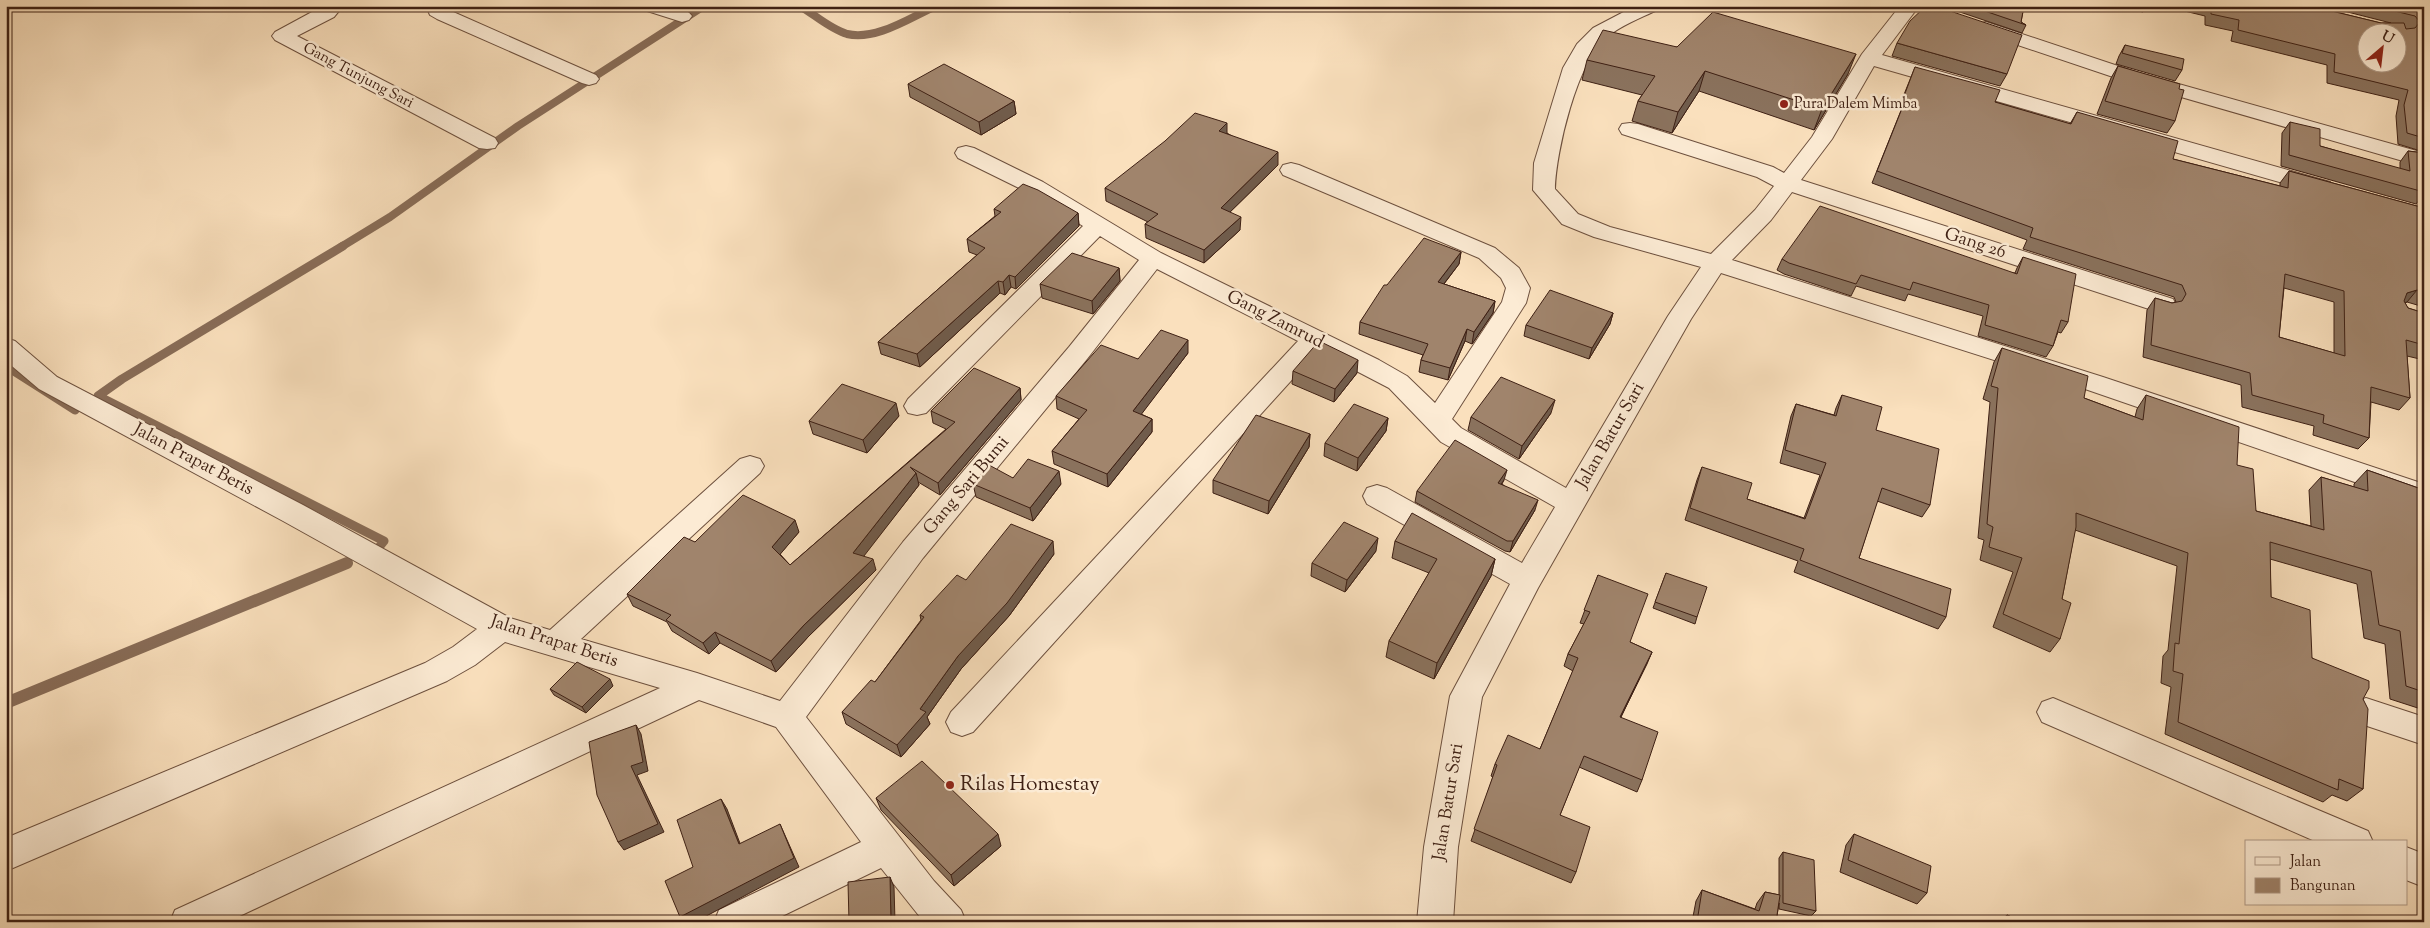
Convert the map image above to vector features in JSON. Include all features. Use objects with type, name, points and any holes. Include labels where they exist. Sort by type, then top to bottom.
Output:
[{"type":"street","name":"Gang Tunjung Sari","points":[[334,6],[327,13],[282,36],[487,143]]},
{"type":"street","points":[[436,6],[437,11],[444,15],[589,80]]},
{"type":"street","points":[[651,6],[682,16]]},
{"type":"street","points":[[1650,6],[1600,32],[1584,48],[1573,68],[1545,163],[1544,190],[1570,219],[1602,232],[1716,263],[2094,383],[2424,495]]},
{"type":"street","name":"Jalan Batur Sari","points":[[1435,922],[1441,848],[1466,696],[1527,580],[1680,316],[1716,263],[1763,215],[1821,139],[1868,58],[1919,8]]},
{"type":"street","points":[[1969,23],[2130,76],[2418,158]]},
{"type":"street","points":[[1868,58],[2340,192]]},
{"type":"street","name":"Gang 26","points":[[1630,129],[1765,172],[1786,183],[2164,305]]},
{"type":"street","name":"Gang Zamrud","points":[[966,153],[1035,187],[1153,258],[1398,382],[1451,435],[1572,504]]},
{"type":"street","points":[[1291,170],[1487,253],[1511,274],[1518,288],[1514,303],[1436,422]]},
{"type":"street","points":[[918,406],[1099,224]]},
{"type":"street","name":"Gang Sari Bumi","points":[[787,717],[913,550],[1078,353],[1153,258]]},
{"type":"street","points":[[962,722],[1314,339]]},
{"type":"street","name":"Jalan Prapat Beris","points":[[6,346],[48,383],[501,628],[696,686],[787,717]]},
{"type":"street","points":[[554,645],[750,466]]},
{"type":"street","points":[[1377,496],[1527,580]]},
{"type":"street","points":[[6,855],[436,672],[464,656],[501,628]]},
{"type":"street","points":[[188,922],[696,686]]},
{"type":"street","points":[[2053,712],[2351,840]]},
{"type":"street","points":[[2366,712],[2424,731]]},
{"type":"street","points":[[787,717],[921,893],[948,922]]},
{"type":"street","points":[[732,922],[887,847]]},
{"type":"street","points":[[2408,865],[2424,871]]},
{"type":"building","points":[[1926,6],[1935,6],[2022,35],[2007,74],[1897,43],[1910,21]]},
{"type":"building","points":[[1970,6],[2024,6],[2021,22],[2026,25]]},
{"type":"building","points":[[2211,6],[2311,6],[2377,22],[2358,22],[2358,72],[2408,72],[2408,29],[2415,28],[2420,22],[2415,16],[2374,6],[2424,6],[2424,138],[2407,133],[2404,105],[2408,90],[2334,72],[2335,54],[2238,30],[2239,20],[2211,14]]},
{"type":"building","points":[[1713,12],[1856,54],[1822,109],[1705,71],[1678,112],[1638,101],[1655,76],[1587,60],[1603,30],[1677,47]]},
{"type":"building","points":[[2125,45],[2184,59],[2182,70],[2122,53]]},
{"type":"building","points":[[944,64],[1014,101],[979,122],[908,84]]},
{"type":"building","points":[[2118,66],[2180,84],[2179,89],[2184,90],[2175,121],[2105,101]]},
{"type":"building","points":[[1915,67],[2000,90],[1995,102],[2071,124],[2077,112],[2178,141],[2173,159],[2288,188],[2289,171],[2424,208],[2424,292],[2417,290],[2407,293],[2404,301],[2408,308],[2424,313],[2424,345],[2406,340],[2410,398],[2371,387],[2369,438],[2323,423],[2324,415],[2252,395],[2250,373],[2151,345],[2155,298],[2172,303],[2182,301],[2186,294],[2182,285],[2030,237],[2033,228],[1877,171],[1907,96],[1904,96]],"holes":[[[2285,274],[2344,291],[2345,356],[2279,337]]]},
{"type":"building","points":[[1195,113],[1227,123],[1219,131],[1278,152],[1221,208],[1241,217],[1204,250],[1145,224],[1158,214],[1105,188],[1165,141]]},
{"type":"building","points":[[2290,122],[2320,129],[2320,146],[2410,171],[2408,151],[2424,153],[2424,187],[2421,186],[2424,192],[2289,155]]},
{"type":"building","points":[[1023,184],[1038,190],[1078,213],[1015,277],[1009,275],[1003,282],[998,281],[917,354],[878,342],[985,248],[967,239],[1001,212],[994,209]]},
{"type":"building","points":[[1820,206],[2017,274],[2023,257],[2076,274],[2068,322],[2061,320],[2053,346],[1985,325],[1989,305],[1913,282],[1910,290],[1861,275],[1856,284],[1789,263],[1782,259]]},
{"type":"building","points":[[1424,238],[1461,252],[1438,282],[1495,301],[1474,332],[1467,329],[1450,368],[1421,360],[1428,344],[1360,322],[1384,285],[1387,285]]},
{"type":"building","points":[[1072,253],[1119,268],[1092,301],[1040,284]]},
{"type":"building","points":[[1550,290],[1613,313],[1592,348],[1526,325]]},
{"type":"building","points":[[1161,330],[1188,340],[1133,411],[1152,419],[1107,474],[1052,451],[1087,410],[1056,396],[1101,345],[1138,359]]},
{"type":"building","points":[[1319,341],[1358,360],[1335,389],[1293,371]]},
{"type":"building","points":[[2002,348],[2088,376],[2084,398],[2143,420],[2146,395],[2239,427],[2237,465],[2253,469],[2256,511],[2324,530],[2321,477],[2368,491],[2367,470],[2424,490],[2424,692],[2406,686],[2400,631],[2379,625],[2371,571],[2270,542],[2271,597],[2310,610],[2312,658],[2369,681],[2369,688],[2363,699],[2368,709],[2363,789],[2339,779],[2338,790],[2178,722],[2183,674],[2173,671],[2175,643],[2179,644],[2188,553],[2076,513],[2076,527],[2062,599],[2071,603],[2060,639],[2003,614],[2022,558],[1989,547],[1993,527],[1987,524],[1998,388],[1991,386]]},
{"type":"building","points":[[974,368],[1020,388],[938,483],[910,467],[916,473],[853,553],[873,559],[804,625],[771,661],[715,632],[703,643],[666,620],[671,615],[627,594],[684,537],[695,542],[743,495],[795,520],[772,547],[790,565],[955,422],[931,411]]},
{"type":"building","points":[[1501,377],[1555,400],[1522,446],[1471,417]]},
{"type":"building","points":[[842,384],[896,403],[863,440],[809,421]]},
{"type":"building","points":[[1842,395],[1882,407],[1876,430],[1939,449],[1930,505],[1882,488],[1859,558],[1951,589],[1946,617],[1800,560],[1804,549],[1690,508],[1702,467],[1752,483],[1747,499],[1805,519],[1826,463],[1785,450],[1796,404],[1836,416]]},
{"type":"building","points":[[1354,404],[1388,418],[1358,458],[1325,443]]},
{"type":"building","points":[[1256,415],[1310,434],[1269,501],[1213,480]]},
{"type":"building","points":[[1455,440],[1507,470],[1498,483],[1538,500],[1513,541],[1507,541],[1417,491]]},
{"type":"building","points":[[1028,459],[1059,471],[1030,508],[973,484],[989,465],[1013,478]]},
{"type":"building","points":[[1412,513],[1495,559],[1437,663],[1389,641],[1437,559],[1395,541]]},
{"type":"building","points":[[1344,522],[1378,538],[1347,580],[1312,563]]},
{"type":"building","points":[[1011,524],[1053,541],[1007,603],[958,656],[920,709],[926,712],[897,745],[842,712],[871,680],[875,682],[924,617],[920,615],[957,575],[966,580]]},
{"type":"building","points":[[1666,573],[1707,587],[1697,617],[1655,602]]},
{"type":"building","points":[[1598,575],[1648,594],[1630,642],[1652,652],[1620,717],[1658,732],[1642,780],[1584,756],[1560,815],[1590,827],[1576,872],[1474,829],[1497,765],[1495,764],[1508,735],[1540,749],[1578,658],[1568,654],[1590,612],[1584,610]]},
{"type":"building","points":[[577,662],[610,679],[582,707],[550,689]]},
{"type":"building","points":[[636,725],[643,762],[631,766],[658,824],[618,842],[597,795],[589,742]]},
{"type":"building","points":[[922,761],[998,834],[951,875],[876,798]]},
{"type":"building","points":[[721,799],[739,844],[780,824],[794,858],[680,917],[665,881],[693,867],[677,820]]},
{"type":"building","points":[[1854,834],[1931,866],[1927,893],[1848,860]]},
{"type":"building","points":[[1783,852],[1814,860],[1816,911],[1783,903]]},
{"type":"building","points":[[890,877],[891,922],[849,922],[848,882]]},
{"type":"building","points":[[1702,890],[1759,911],[1765,892],[1780,895],[1776,922],[1697,922]]},
{"type":"building","points":[[2007,915],[2023,922],[2006,922]]},
{"type":"waterway","points":[[341,247],[390,217],[518,126],[704,6]]},
{"type":"waterway","points":[[800,6],[835,29],[847,34],[858,35],[870,34],[893,27],[936,6]]},
{"type":"waterway","points":[[343,246],[122,379],[98,396],[384,541],[380,546]]},
{"type":"waterway","points":[[6,366],[75,410]]},
{"type":"waterway","points":[[6,703],[347,563]]},
{"type":"place","name":"Pura Dalem Mimba","points":[[1784,104]]},
{"type":"place","name":"Rilas Homestay","points":[[950,785]]}]
